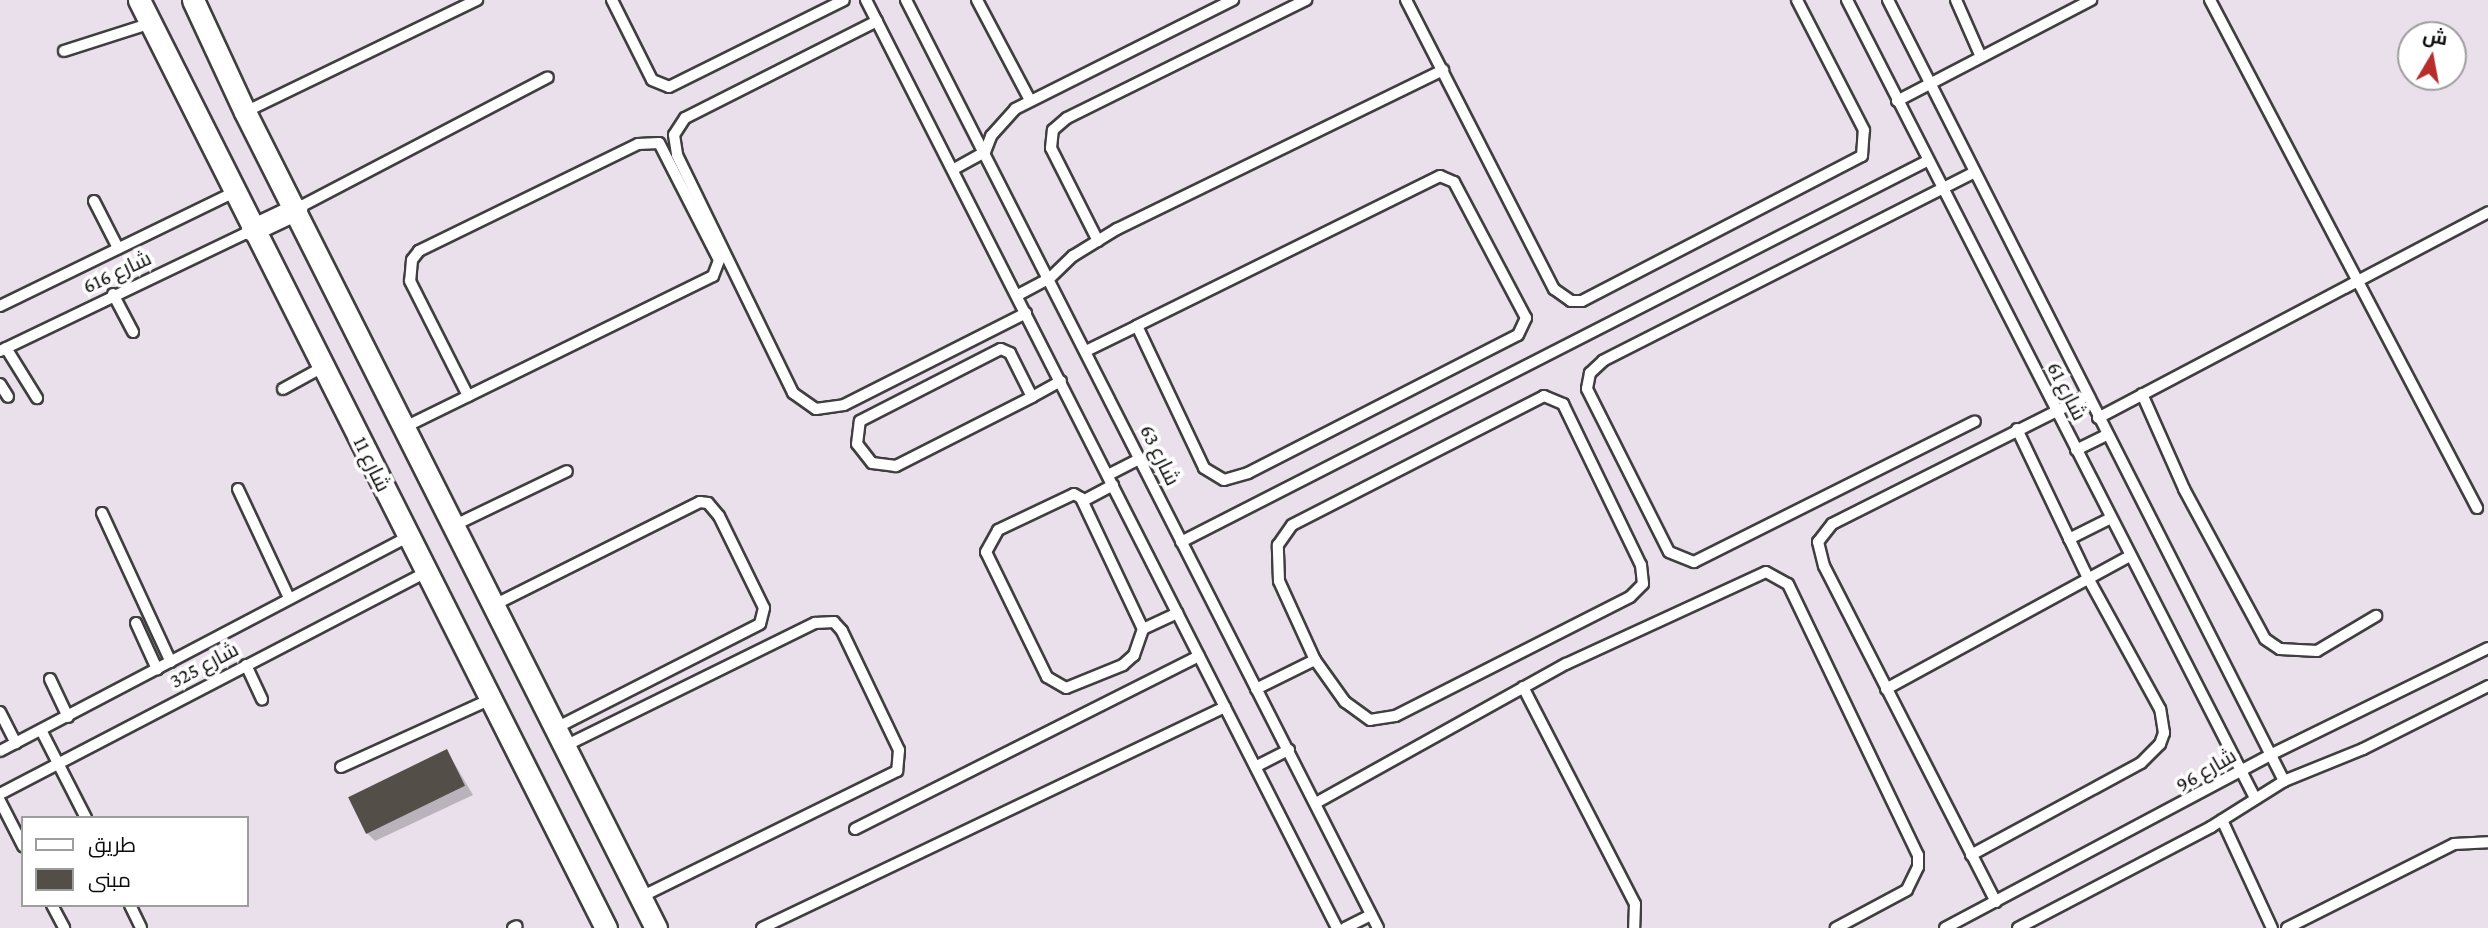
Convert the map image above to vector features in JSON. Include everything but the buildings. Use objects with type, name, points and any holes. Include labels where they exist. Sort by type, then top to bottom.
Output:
[{"type":"street","name":"شارع 11","points":[[139,0],[233,193],[606,928]]},
{"type":"street","points":[[193,0],[245,112],[496,604],[656,928]]},
{"type":"street","points":[[252,230],[296,209]]},
{"type":"lane","points":[[245,112],[477,0]]},
{"type":"lane","points":[[612,0],[652,80],[670,87],[844,0]]},
{"type":"lane","points":[[866,0],[1337,928]]},
{"type":"lane","name":"شارع 63","points":[[906,0],[1051,278],[1181,542],[1378,928]]},
{"type":"lane","points":[[977,0],[1030,100]]},
{"type":"lane","points":[[954,169],[985,152],[1001,122],[1030,100],[1233,0]]},
{"type":"lane","points":[[1098,241],[1051,148],[1053,130],[1067,118],[1306,0]]},
{"type":"lane","points":[[1406,0],[1553,289],[1572,301],[1582,301],[1862,156],[1864,130],[1797,0]]},
{"type":"lane","name":"شارع 61","points":[[1847,0],[1941,190],[2255,798]]},
{"type":"lane","name":"شارع 61","points":[[1888,0],[1973,173],[2284,781]]},
{"type":"lane","points":[[1956,0],[1981,57]]},
{"type":"lane","points":[[1897,101],[2091,0]]},
{"type":"lane","points":[[2210,0],[2477,508]]},
{"type":"lane","points":[[877,21],[685,118],[674,135],[677,155],[793,393],[816,409],[844,405],[1026,313]]},
{"type":"lane","points":[[64,51],[151,23]]},
{"type":"lane","points":[[1018,295],[1051,278],[1073,256],[1098,241],[1443,70]]},
{"type":"lane","points":[[296,209],[548,77]]},
{"type":"lane","points":[[405,427],[704,281],[718,269],[715,251],[659,144],[638,144],[419,251],[412,260],[410,281],[468,396]]},
{"type":"lane","points":[[1181,542],[1927,161]]},
{"type":"lane","points":[[1973,173],[1603,361],[1590,373],[1587,389],[1669,552],[1694,562],[1975,421]]},
{"type":"lane","points":[[1086,351],[1440,176],[1454,182],[1526,318],[1518,335],[1248,473],[1224,480],[1204,468],[1137,326]]},
{"type":"lane","name":"شارع 616","points":[[0,306],[233,193]]},
{"type":"lane","points":[[94,201],[118,248]]},
{"type":"lane","points":[[2098,418],[2488,212]]},
{"type":"lane","name":"شارع 616","points":[[3,349],[113,294],[252,230]]},
{"type":"lane","points":[[113,294],[133,332]]},
{"type":"lane","points":[[3,349],[37,398]]},
{"type":"lane","points":[[1032,397],[1010,353],[1001,349],[860,421],[857,444],[872,463],[896,466],[1032,397],[1061,381]]},
{"type":"lane","points":[[283,389],[323,367]]},
{"type":"lane","points":[[0,384],[8,397]]},
{"type":"lane","points":[[2142,394],[2184,489],[2264,639],[2280,649],[2317,651],[2376,616]]},
{"type":"lane","points":[[1544,396],[1563,404],[1641,565],[1643,584],[1638,592],[1383,720],[1370,719],[1345,702],[1315,660],[1275,570],[1283,534],[1292,525],[1534,399],[1544,396]]},
{"type":"lane","points":[[1996,902],[1820,558],[1821,535],[1832,524],[2087,396]]},
{"type":"lane","points":[[1971,855],[2141,763],[2161,744],[2164,720],[2088,578],[2017,429]]},
{"type":"lane","points":[[2076,450],[2107,435]]},
{"type":"lane","points":[[1083,501],[1140,459]]},
{"type":"lane","points":[[455,525],[567,471]]},
{"type":"lane","points":[[239,489],[289,598]]},
{"type":"lane","points":[[1077,494],[1083,501],[1143,629],[1140,643],[1123,665],[1078,687],[1056,685],[1047,677],[987,561],[987,544],[998,530],[1069,495],[1077,494]]},
{"type":"lane","points":[[496,604],[700,502],[715,508],[764,608],[760,624],[561,737]]},
{"type":"lane","points":[[102,513],[171,662]]},
{"type":"lane","points":[[2069,539],[2111,518]]},
{"type":"lane","name":"شارع 325","points":[[0,751],[408,537]]},
{"type":"lane","points":[[1886,689],[2130,556]]},
{"type":"lane","name":"شارع 325","points":[[0,794],[426,572]]},
{"type":"lane","points":[[1316,803],[1523,687],[1753,574],[1778,576],[1794,595],[1918,855],[1918,867],[1907,890],[1836,928]]},
{"type":"lane","points":[[1143,629],[1178,613]]},
{"type":"lane","points":[[561,737],[815,623],[834,622],[842,631],[899,750],[897,771],[641,897]]},
{"type":"lane","points":[[136,624],[157,669]]},
{"type":"lane","name":"شارع 96","points":[[1945,928],[2270,755],[2488,648]]},
{"type":"lane","points":[[855,829],[1199,656]]},
{"type":"lane","points":[[1256,689],[1315,660]]},
{"type":"lane","points":[[246,665],[262,699]]},
{"type":"lane","points":[[50,679],[68,717]]},
{"type":"lane","points":[[2018,928],[2222,820],[2284,781],[2363,750],[2488,686]]},
{"type":"lane","points":[[1523,687],[1636,904],[1634,928]]},
{"type":"lane","points":[[341,767],[489,700]]},
{"type":"lane","points":[[762,928],[1225,707]]},
{"type":"lane","points":[[0,712],[16,743]]},
{"type":"lane","points":[[41,730],[85,816]]},
{"type":"lane","points":[[1256,766],[1289,750]]},
{"type":"lane","points":[[0,801],[21,842]]},
{"type":"lane","points":[[2222,820],[2272,928]]},
{"type":"lane","points":[[2287,928],[2454,845],[2488,842]]},
{"type":"lane","points":[[53,907],[64,928]]},
{"type":"lane","points":[[131,907],[141,928]]},
{"type":"lane","points":[[1345,928],[1371,915]]},
{"type":"shaded area","points":[[0,0],[2488,0],[2488,928],[0,928]]}]
